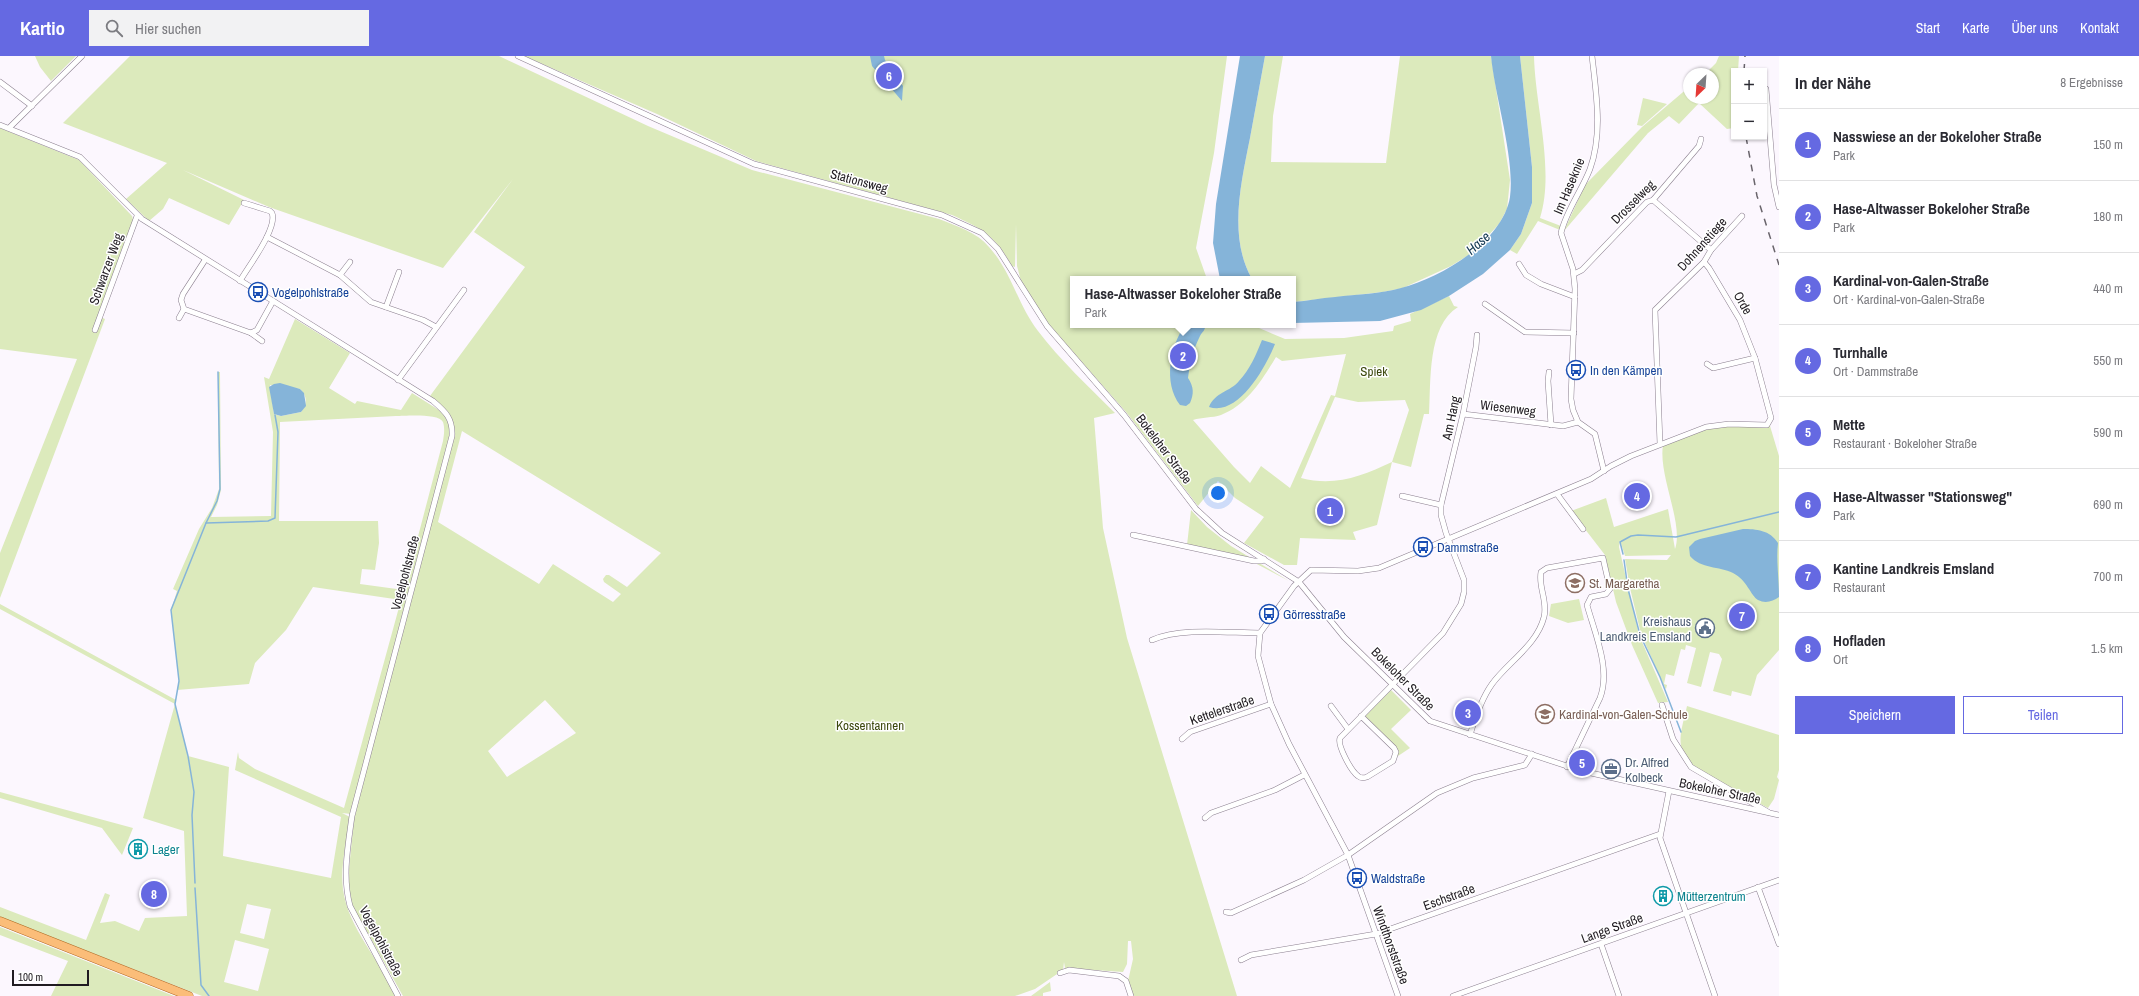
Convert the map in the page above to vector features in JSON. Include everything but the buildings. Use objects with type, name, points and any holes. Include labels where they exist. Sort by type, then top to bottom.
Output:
[{"type":"main road","points":[[0,921],[189,996]]},
{"type":"street","points":[[9,128],[82,56]]},
{"type":"street","name":"Stationsweg","points":[[518,56],[754,164],[942,215],[982,233],[998,249],[1047,326],[1124,415]]},
{"type":"street","name":"Im Haseknie","points":[[1574,274],[1561,233],[1592,160],[1596,140],[1597,99],[1592,56]]},
{"type":"street","points":[[0,82],[32,106]]},
{"type":"street","points":[[1767,101],[1774,185],[1779,207]]},
{"type":"street","name":"Vogelpohlstraße","points":[[0,125],[80,158],[137,216],[205,260],[433,401],[446,412],[453,426],[452,436],[352,816],[345,872],[346,891],[350,906],[398,996]]},
{"type":"street","name":"Drosselweg","points":[[1574,274],[1582,270],[1647,202],[1653,200],[1700,146],[1701,139]]},
{"type":"street","points":[[1653,200],[1711,250]]},
{"type":"street","points":[[240,281],[267,237],[274,219],[272,213],[244,203]]},
{"type":"street","name":"Schwarzer Weg","points":[[95,330],[137,216]]},
{"type":"street","name":"Dohnenstiege","points":[[1660,444],[1655,310],[1704,262],[1711,250],[1742,216]]},
{"type":"street","points":[[267,237],[340,275],[367,299],[423,320],[436,327]]},
{"type":"street","points":[[179,318],[184,309],[181,300],[183,294],[205,260]]},
{"type":"street","points":[[340,275],[350,262]]},
{"type":"street","name":"Orde","points":[[1660,444],[1706,427],[1729,424],[1767,425],[1771,418],[1755,358],[1735,310],[1704,262]]},
{"type":"street","points":[[1519,264],[1526,275],[1541,284],[1575,297]]},
{"type":"street","points":[[386,307],[399,272]]},
{"type":"street","points":[[1574,274],[1575,297],[1571,399],[1573,410],[1578,422],[1595,434],[1604,470]]},
{"type":"street","points":[[398,380],[464,290]]},
{"type":"street","points":[[251,333],[258,330],[272,301]]},
{"type":"street","points":[[1485,304],[1525,332],[1574,333]]},
{"type":"street","points":[[184,309],[251,333],[262,341]]},
{"type":"street","name":"Am Hang","points":[[1361,716],[1394,748],[1396,752],[1393,761],[1367,778],[1359,778],[1340,748],[1338,741],[1348,729],[1443,633],[1461,604],[1464,592],[1464,580],[1448,540],[1441,515],[1440,505],[1463,414],[1477,335]]},
{"type":"street","points":[[1707,364],[1713,368],[1755,358]]},
{"type":"street","name":"Wiesenweg","points":[[1549,372],[1548,381],[1551,425]]},
{"type":"street","name":"Wiesenweg","points":[[1463,414],[1563,426],[1578,422]]},
{"type":"street","name":"Bokeloher Straße","points":[[1124,415],[1196,509],[1222,533],[1299,582],[1344,636],[1430,721],[1567,767],[1779,815]]},
{"type":"street","points":[[1348,855],[1304,775],[1271,704],[1258,656],[1260,633],[1299,582],[1311,570],[1358,571],[1379,568],[1591,480],[1604,470],[1660,444]]},
{"type":"street","points":[[1558,494],[1583,529]]},
{"type":"street","points":[[1402,496],[1440,505]]},
{"type":"street","points":[[1133,535],[1254,561],[1262,561],[1264,559]]},
{"type":"street","points":[[1470,735],[1491,685],[1531,641],[1540,626],[1546,605],[1540,578],[1541,572],[1547,568],[1603,558],[1610,589],[1606,594],[1591,597],[1588,600],[1587,605],[1602,663],[1604,681],[1600,698],[1567,767]]},
{"type":"street","points":[[1152,640],[1162,635],[1186,633],[1260,633]]},
{"type":"street","name":"Kettelerstraße","points":[[1182,739],[1190,732],[1271,704]]},
{"type":"street","points":[[1662,705],[1673,739],[1691,767],[1764,808],[1768,813]]},
{"type":"street","points":[[1331,706],[1348,729]]},
{"type":"street","points":[[1226,912],[1231,912],[1304,880],[1348,855],[1437,793],[1473,778],[1525,765],[1532,754]]},
{"type":"street","points":[[1205,818],[1211,813],[1275,790],[1304,775]]},
{"type":"street","points":[[1669,791],[1660,834],[1671,872],[1715,996]]},
{"type":"street","name":"Eschstraße","points":[[1241,960],[1252,955],[1376,934],[1660,834]]},
{"type":"street","name":"Windthorststraße","points":[[1348,855],[1398,996]]},
{"type":"street","name":"Lange Straße","points":[[1453,996],[1779,880]]},
{"type":"street","points":[[1758,887],[1779,944]]},
{"type":"street","points":[[1601,944],[1620,996]]},
{"type":"street","points":[[1060,973],[1069,970],[1120,976],[1126,981],[1131,996]]},
{"type":"green space","points":[[35,56],[76,56],[51,81],[40,67]]},
{"type":"green space","name":"Kossentannen","points":[[130,56],[499,56],[648,126],[752,170],[939,219],[979,237],[997,256],[1031,321],[1038,331],[1065,363],[1115,413],[1094,418],[1103,528],[1127,638],[1237,996],[1133,996],[1128,981],[1133,959],[1131,941],[1128,941],[1127,964],[1123,972],[1065,968],[1064,962],[1063,970],[1035,989],[1015,996],[403,996],[353,907],[347,889],[354,819],[454,426],[447,411],[430,396],[525,267],[474,232],[513,179],[443,268],[269,207],[183,170],[244,200],[229,225],[169,198],[163,209],[149,221],[126,199],[167,163],[63,123]],"holes":[[[462,431],[661,553],[627,587],[609,575],[606,575],[603,579],[604,582],[621,594],[613,602],[553,564],[539,584],[438,522]],[[545,700],[576,733],[507,777],[488,751]]]},
{"type":"green space","name":"Spiek","points":[[524,56],[1227,56],[1214,153],[1196,248],[1206,276],[1070,276],[1070,328],[1259,328],[1285,339],[1344,338],[1393,331],[1394,326],[1411,321],[1410,314],[1449,296],[1454,306],[1458,307],[1448,316],[1441,327],[1436,341],[1431,371],[1429,414],[1424,414],[1411,467],[1392,462],[1377,525],[1353,532],[1356,540],[1300,538],[1297,565],[1284,565],[1244,543],[1264,517],[1235,498],[1218,481],[1198,506],[1126,412],[1050,326],[1022,285],[1017,266],[1016,224],[1015,267],[1012,266],[1000,247],[987,234],[952,215],[756,161],[657,114]],"holes":[[[1346,354],[1335,396],[1331,395],[1290,488],[1261,466],[1250,483],[1193,420],[1221,415],[1239,405],[1253,391],[1276,357],[1282,361]],[[1335,397],[1358,402],[1405,400],[1409,410],[1392,462],[1370,472],[1337,481],[1301,478]]]},
{"type":"green space","points":[[1265,56],[1283,56],[1273,116],[1271,162],[1386,163],[1400,56],[1491,56],[1510,180],[1507,209],[1499,224],[1472,253],[1451,266],[1403,288],[1383,292],[1296,302],[1296,276],[1251,276],[1240,246],[1238,228],[1240,191]]},
{"type":"green space","points":[[1520,56],[1534,56],[1546,180],[1540,218],[1561,226],[1560,230],[1538,221],[1517,254],[1510,250],[1521,234],[1532,203],[1532,167]]},
{"type":"green space","points":[[1719,56],[1739,56],[1738,68],[1731,68],[1731,128],[1727,129],[1700,104],[1719,104],[1719,68],[1711,68],[1716,63]]},
{"type":"green space","points":[[1683,92],[1683,104],[1698,104],[1679,124],[1669,116],[1648,133],[1564,231],[1585,185],[1642,127]]},
{"type":"green space","points":[[1643,98],[1667,104],[1642,126],[1637,125]]},
{"type":"green space","points":[[0,128],[79,160],[132,216],[134,223],[100,317],[105,319],[0,598],[0,553],[77,359],[0,349]]},
{"type":"green space","points":[[295,319],[350,353],[329,388],[355,404],[357,401],[401,410],[412,393],[442,412],[449,420],[451,436],[351,814],[342,813],[350,817],[342,871],[346,904],[351,918],[382,970],[395,996],[202,996],[0,917],[0,907],[86,940],[105,893],[110,895],[100,923],[115,921],[139,931],[145,918],[187,916],[184,831],[143,818],[175,704],[188,756],[229,767],[223,856],[331,878],[341,817],[235,770],[238,752],[239,758],[255,769],[344,808],[401,600],[313,587],[286,630],[255,663],[249,684],[177,690],[179,681],[171,610],[177,591],[173,589],[199,529],[212,508],[219,489],[218,372],[220,372],[221,490],[217,505],[211,517],[271,516],[273,432],[264,377],[269,379]],"holes":[[[270,385],[300,389],[303,392],[306,400],[301,412],[281,416],[274,414]],[[396,416],[429,416],[440,419],[443,422],[443,441],[404,590],[360,584],[362,569],[375,570],[379,543],[378,521],[279,521],[280,422]],[[247,904],[271,909],[264,939],[240,933]],[[235,940],[269,949],[258,991],[224,982]]]},
{"type":"green space","points":[[1729,426],[1770,426],[1779,456],[1779,650],[1757,675],[1751,696],[1732,691],[1731,696],[1713,691],[1722,659],[1719,654],[1710,652],[1701,687],[1687,683],[1696,648],[1686,645],[1685,650],[1681,649],[1674,676],[1666,674],[1664,684],[1667,685],[1666,689],[1641,634],[1625,559],[1667,560],[1671,555],[1625,556],[1620,540],[1619,547],[1639,635],[1668,702],[1658,703],[1632,645],[1616,602],[1605,555],[1571,511],[1606,498],[1614,527],[1668,509],[1675,549],[1677,539],[1676,526],[1664,470],[1662,457],[1663,445],[1706,429]]},
{"type":"green space","points":[[1191,510],[1207,527],[1231,546],[1289,581],[1253,562],[1187,545]]},
{"type":"green space","points":[[1579,599],[1584,620],[1568,623],[1549,616],[1551,604]]},
{"type":"green space","points":[[0,604],[176,700],[175,704],[0,609]]},
{"type":"green space","points":[[1391,690],[1411,710],[1391,729],[1410,748],[1398,756],[1398,752],[1365,716]]},
{"type":"green space","points":[[1687,706],[1779,735],[1779,770],[1777,777],[1779,780],[1774,799],[1768,808],[1695,769],[1688,761],[1681,747],[1680,739]]},
{"type":"green space","points":[[0,792],[133,828],[122,855],[102,828],[0,798]]},
{"type":"green space","points":[[0,927],[174,996],[51,996],[68,961],[0,935]]},
{"type":"green space","points":[[1050,982],[1051,991],[1043,993],[1043,996],[1031,996]]},
{"type":"water","points":[[870,56],[884,56],[885,60],[903,86],[902,101],[872,66]]},
{"type":"water","points":[[1240,56],[1265,56],[1240,191],[1238,228],[1240,246],[1251,276],[1219,276],[1213,243],[1216,204]]},
{"type":"water","points":[[1491,56],[1520,56],[1532,167],[1532,203],[1521,234],[1510,250],[1483,274],[1449,296],[1421,310],[1380,321],[1296,323],[1296,302],[1385,292],[1417,283],[1434,276],[1468,255],[1496,228],[1505,213],[1510,197],[1511,181],[1510,164]]},
{"type":"water","points":[[1183,328],[1205,328],[1198,341],[1191,362],[1188,378],[1193,394],[1190,403],[1186,406],[1180,405],[1175,396],[1170,376],[1172,354]]},
{"type":"water","points":[[1262,340],[1275,344],[1265,365],[1250,388],[1230,405],[1220,408],[1209,407],[1215,398],[1235,385],[1243,376],[1252,362]]},
{"type":"water","points":[[280,383],[300,389],[304,393],[306,406],[301,412],[281,416],[274,414],[269,387]]},
{"type":"water","points":[[1743,529],[1753,529],[1767,533],[1771,535],[1778,543],[1777,556],[1779,597],[1769,602],[1761,601],[1755,598],[1742,580],[1733,573],[1699,563],[1690,556],[1689,547],[1695,541]]},
{"type":"waterway","points":[[206,523],[217,501],[220,489],[218,372]]},
{"type":"waterway","points":[[195,883],[192,815],[194,792],[188,756],[175,704],[179,681],[171,610],[206,523],[268,521],[275,518],[278,432],[275,415]]},
{"type":"waterway","points":[[1623,554],[1620,542],[1631,536],[1676,537],[1779,512]]},
{"type":"waterway","points":[[1624,560],[1628,589],[1640,635],[1660,677],[1681,732]]},
{"type":"waterway","points":[[195,888],[201,985],[209,996]]},
{"type":"railway","points":[[1744,68],[1745,56]]},
{"type":"railway","points":[[1747,140],[1757,196],[1779,265]]},
{"type":"place","name":"Hase-Altwasser \"Stationsweg\"","points":[[889,76]]},
{"type":"place","name":"Vogelpohlstraße","points":[[258,292]]},
{"type":"place","name":"Hase-Altwasser Bokeloher Straße","points":[[1183,356]]},
{"type":"place","name":"In den Kämpen","points":[[1576,370]]},
{"type":"place","name":"Turnhalle","points":[[1637,496]]},
{"type":"place","name":"Nasswiese an der Bokeloher Straße","points":[[1330,511]]},
{"type":"place","name":"Dammstraße","points":[[1423,547]]},
{"type":"place","name":"St. Margaretha","points":[[1575,583]]},
{"type":"place","name":"Görresstraße","points":[[1269,614]]},
{"type":"place","name":"Kantine Landkreis Emsland","points":[[1742,616]]},
{"type":"place","name":"Kreishaus Landkreis Emsland","points":[[1705,628]]},
{"type":"place","name":"Kardinal-von-Galen-Straße","points":[[1468,713]]},
{"type":"place","name":"Kardinal-von-Galen-Schule","points":[[1545,714]]},
{"type":"place","name":"Mette","points":[[1582,763]]},
{"type":"place","name":"Dr. Alfred Kolbeck","points":[[1611,769]]},
{"type":"place","name":"Lager","points":[[138,849]]},
{"type":"place","name":"Waldstraße","points":[[1357,878]]},
{"type":"place","name":"Hofladen","points":[[154,894]]},
{"type":"place","name":"Mütterzentrum","points":[[1663,896]]},
{"type":"water label","name":"Hase","points":[[1478,243]]}]
